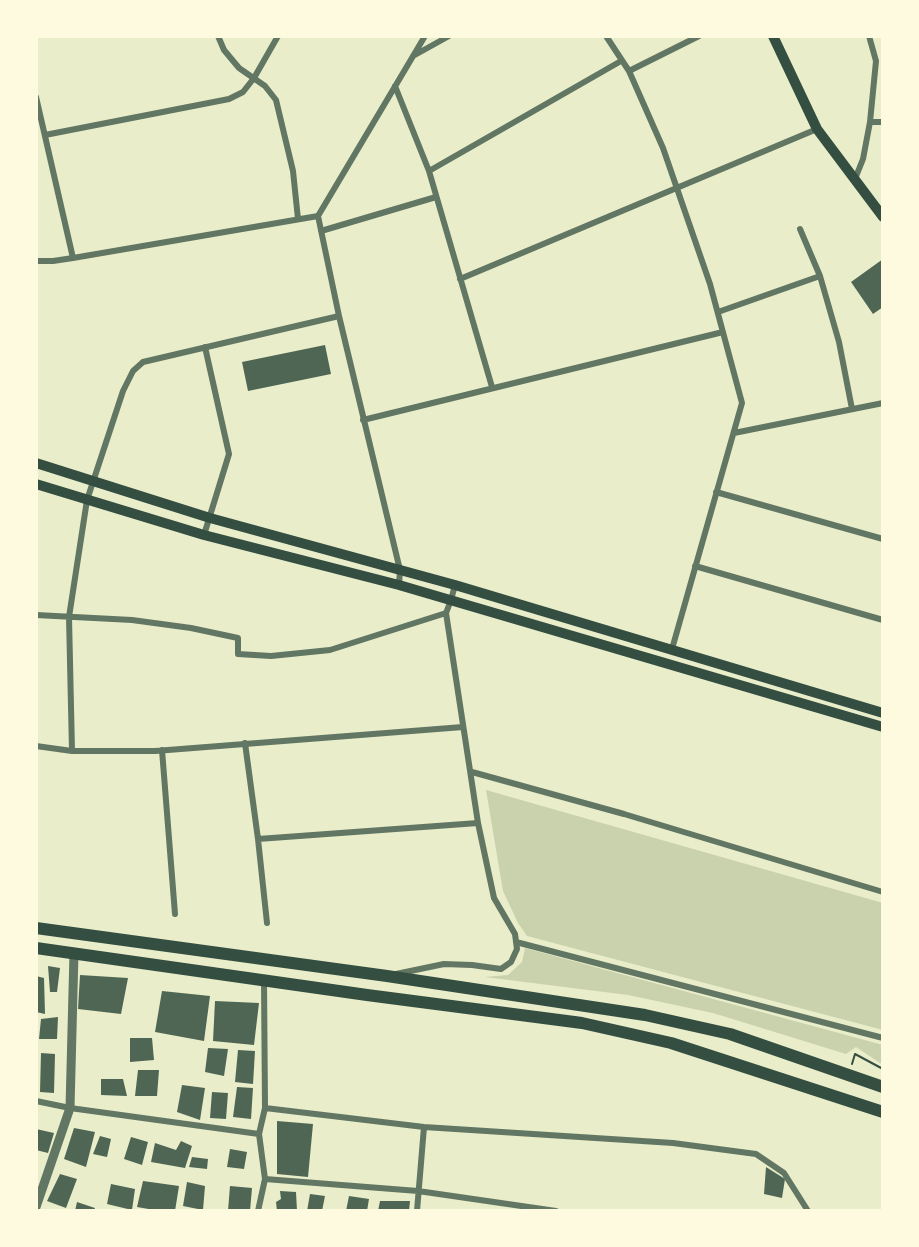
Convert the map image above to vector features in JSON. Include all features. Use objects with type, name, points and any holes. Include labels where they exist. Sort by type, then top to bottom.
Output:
[{"type":"highway","points":[[36,928],[387,976],[645,1015],[730,1034],[883,1087]]},
{"type":"highway","points":[[36,948],[582,1023],[670,1043],[883,1112]]},
{"type":"main road","points":[[773,36],[817,129],[883,218]]},
{"type":"main road","points":[[36,464],[210,518],[455,585],[883,711]]},
{"type":"main road","points":[[36,484],[204,536],[399,585],[883,727]]},
{"type":"street","points":[[218,36],[224,50],[239,68],[265,86],[276,100],[293,171],[298,219]]},
{"type":"street","points":[[45,135],[229,99],[243,92],[254,78],[278,36]]},
{"type":"street","points":[[399,585],[400,570],[363,420],[318,216],[424,36]]},
{"type":"street","points":[[412,57],[449,36]]},
{"type":"street","points":[[606,36],[629,71],[663,148],[710,284],[742,403],[672,649]]},
{"type":"street","points":[[854,179],[863,159],[870,122],[876,61],[869,36]]},
{"type":"street","points":[[629,71],[696,37]]},
{"type":"street","points":[[429,171],[621,61]]},
{"type":"street","points":[[395,86],[429,171],[492,387]]},
{"type":"street","points":[[36,97],[74,258]]},
{"type":"street","points":[[870,122],[883,122]]},
{"type":"street","points":[[460,279],[817,129]]},
{"type":"street","points":[[321,231],[436,197]]},
{"type":"street","points":[[36,261],[74,258],[318,216]]},
{"type":"street","points":[[800,229],[820,276],[839,342],[852,410]]},
{"type":"street","points":[[718,312],[820,276]]},
{"type":"street","points":[[72,751],[69,617],[87,500],[123,391],[133,371],[144,362],[339,316]]},
{"type":"street","points":[[363,420],[723,332]]},
{"type":"street","points":[[204,536],[230,454],[206,347]]},
{"type":"street","points":[[734,432],[883,403]]},
{"type":"street","points":[[716,492],[883,539]]},
{"type":"street","points":[[695,566],[883,620]]},
{"type":"street","points":[[387,976],[444,964],[501,969],[511,962],[516,950],[514,934],[494,898],[478,823],[446,613],[455,585]]},
{"type":"street","points":[[36,615],[132,620],[191,628],[237,638],[238,654],[271,656],[330,650],[446,613]]},
{"type":"street","points":[[36,746],[72,751],[162,750],[463,727]]},
{"type":"street","points":[[245,743],[267,923]]},
{"type":"street","points":[[162,750],[175,914]]},
{"type":"street","points":[[472,772],[624,814],[883,892]]},
{"type":"street","points":[[258,839],[478,823]]},
{"type":"street","points":[[516,942],[883,1038]]},
{"type":"street","points":[[36,1207],[70,1108],[75,953]]},
{"type":"street","points":[[258,1211],[265,1179],[259,1134],[266,1107],[264,979]]},
{"type":"street","points":[[36,1101],[70,1108],[259,1134]]},
{"type":"street","points":[[266,1107],[424,1127],[673,1143],[756,1154],[784,1173],[808,1211]]},
{"type":"street","points":[[417,1211],[424,1127]]},
{"type":"street","points":[[265,1179],[418,1191],[556,1211]]},
{"type":"path","points":[[855,1054],[883,1069]]},
{"type":"green space","points":[[486,790],[883,903],[883,1030],[527,936],[518,923],[503,891]]},
{"type":"green space","points":[[525,948],[883,1045],[883,1065],[856,1047],[846,1054],[713,1013],[628,995],[485,977],[508,975],[522,962]]},
{"type":"building","points":[[883,259],[883,307],[873,314],[851,282]]},
{"type":"building","points":[[325,345],[331,374],[248,391],[242,362]]},
{"type":"building","points":[[48,966],[60,968],[57,992],[50,992]]},
{"type":"building","points":[[80,975],[128,978],[121,1014],[78,1009]]},
{"type":"building","points":[[36,976],[44,978],[45,1014],[36,1012]]},
{"type":"building","points":[[162,991],[210,996],[204,1041],[155,1032]]},
{"type":"building","points":[[215,1001],[259,1003],[254,1045],[213,1041]]},
{"type":"building","points":[[58,1017],[57,1039],[39,1039],[41,1019]]},
{"type":"building","points":[[130,1038],[152,1038],[154,1060],[130,1062]]},
{"type":"building","points":[[208,1048],[228,1049],[224,1076],[205,1072]]},
{"type":"building","points":[[238,1050],[255,1051],[253,1084],[235,1082]]},
{"type":"building","points":[[41,1053],[55,1054],[54,1093],[40,1092]]},
{"type":"building","points":[[138,1070],[159,1070],[157,1096],[135,1096]]},
{"type":"building","points":[[101,1079],[123,1079],[127,1096],[101,1095]]},
{"type":"building","points":[[182,1085],[205,1088],[200,1120],[177,1112]]},
{"type":"building","points":[[237,1087],[253,1088],[251,1119],[233,1117]]},
{"type":"building","points":[[212,1092],[228,1093],[226,1119],[210,1118]]},
{"type":"building","points":[[277,1121],[313,1124],[308,1177],[277,1174]]},
{"type":"building","points":[[74,1128],[95,1132],[86,1167],[64,1159]]},
{"type":"building","points":[[36,1129],[54,1133],[48,1153],[36,1150]]},
{"type":"building","points":[[100,1136],[111,1139],[107,1157],[93,1154]]},
{"type":"building","points":[[131,1137],[148,1142],[142,1165],[124,1159]]},
{"type":"building","points":[[181,1141],[192,1146],[185,1168],[151,1162],[155,1143],[176,1150]]},
{"type":"building","points":[[230,1149],[247,1152],[244,1169],[227,1167]]},
{"type":"building","points":[[192,1157],[208,1159],[207,1169],[189,1167]]},
{"type":"building","points":[[766,1167],[785,1179],[782,1198],[764,1194]]},
{"type":"building","points":[[60,1174],[77,1179],[66,1208],[47,1201]]},
{"type":"building","points":[[143,1181],[179,1186],[175,1211],[137,1207]]},
{"type":"building","points":[[187,1182],[205,1186],[203,1210],[183,1206]]},
{"type":"building","points":[[111,1184],[135,1189],[132,1210],[107,1204]]},
{"type":"building","points":[[230,1186],[252,1188],[250,1211],[228,1211]]},
{"type":"building","points":[[280,1191],[296,1192],[297,1211],[277,1211],[276,1202],[281,1199]]},
{"type":"building","points":[[310,1194],[325,1196],[322,1211],[307,1211]]},
{"type":"building","points":[[349,1196],[369,1199],[367,1211],[346,1211]]},
{"type":"building","points":[[380,1201],[410,1201],[409,1211],[378,1211]]},
{"type":"building","points":[[77,1202],[95,1208],[94,1211],[75,1211]]}]
